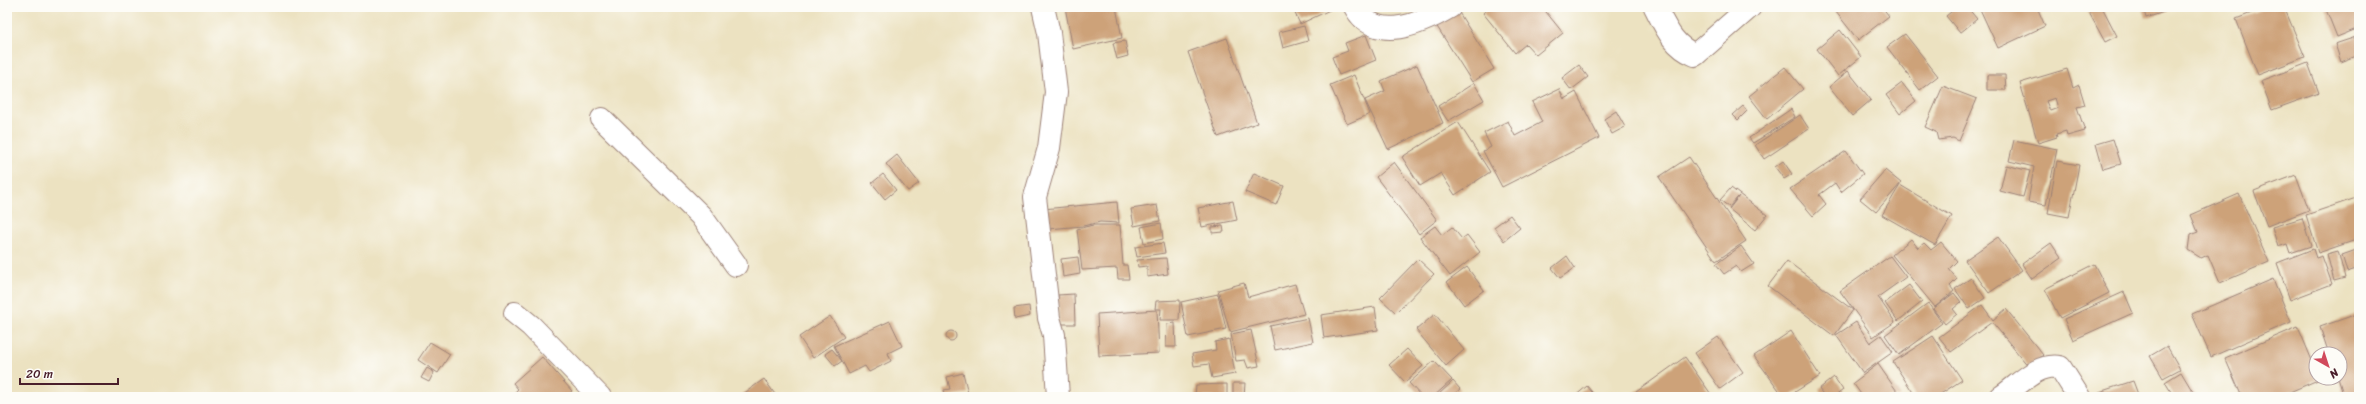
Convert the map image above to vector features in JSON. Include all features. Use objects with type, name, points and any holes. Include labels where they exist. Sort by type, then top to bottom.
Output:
[{"type":"street","points":[[1043,7],[1049,32],[1056,92],[1049,148],[1035,197],[1049,318],[1054,335],[1058,397]]},
{"type":"street","points":[[1355,7],[1361,18],[1371,25],[1381,28],[1402,27],[1450,7]]},
{"type":"street","points":[[1655,7],[1670,37],[1682,50],[1695,55],[1750,7]]},
{"type":"street","points":[[602,119],[701,216],[736,264]]},
{"type":"street","points":[[515,313],[531,326],[600,397]]},
{"type":"street","points":[[2001,397],[2034,372],[2051,365],[2060,367],[2079,397]]},
{"type":"building","points":[[1065,7],[1116,7],[1122,38],[1073,49]]},
{"type":"building","points":[[1292,7],[1336,7],[1300,24]]},
{"type":"building","points":[[1490,7],[1542,7],[1563,33],[1536,55],[1526,44],[1515,53],[1483,13]]},
{"type":"building","points":[[1832,7],[1882,7],[1889,16],[1858,40]]},
{"type":"building","points":[[1957,7],[1967,7],[1977,19],[1960,33],[1946,16]]},
{"type":"building","points":[[1979,7],[2037,7],[2045,26],[1998,48]]},
{"type":"building","points":[[2086,7],[2102,7],[2117,36],[2105,42]]},
{"type":"building","points":[[2143,7],[2179,7],[2146,18]]},
{"type":"building","points":[[2267,7],[2284,7],[2305,57],[2258,75],[2236,19]]},
{"type":"building","points":[[2325,7],[2359,7],[2359,28],[2337,37]]},
{"type":"building","points":[[1458,11],[1494,69],[1472,82],[1436,25]]},
{"type":"building","points":[[1304,26],[1308,41],[1283,48],[1279,32]]},
{"type":"building","points":[[1840,30],[1861,57],[1838,76],[1817,49]]},
{"type":"building","points":[[1905,34],[1938,76],[1920,90],[1887,47]]},
{"type":"building","points":[[1366,35],[1376,60],[1339,75],[1332,57],[1348,51],[1345,43]]},
{"type":"building","points":[[2359,36],[2359,55],[2341,62],[2335,44]]},
{"type":"building","points":[[1227,38],[1257,123],[1218,137],[1188,52]]},
{"type":"building","points":[[1125,41],[1128,56],[1117,59],[1113,43]]},
{"type":"building","points":[[2308,63],[2319,93],[2272,110],[2261,81]]},
{"type":"building","points":[[1417,65],[1443,123],[1388,149],[1365,100],[1385,91],[1381,81]]},
{"type":"building","points":[[1579,65],[1588,77],[1571,90],[1562,78]]},
{"type":"building","points":[[1785,67],[1803,89],[1767,119],[1749,96]]},
{"type":"building","points":[[2067,69],[2073,88],[2079,85],[2085,105],[2077,107],[2085,131],[2067,136],[2066,131],[2056,134],[2057,137],[2038,143],[2020,83]],"holes":[[[2055,98],[2058,108],[2050,111],[2046,101]]]},
{"type":"building","points":[[1848,71],[1871,100],[1852,116],[1829,87]]},
{"type":"building","points":[[1354,75],[1370,114],[1347,124],[1330,85]]},
{"type":"building","points":[[1987,75],[2005,75],[2006,90],[1987,90]]},
{"type":"building","points":[[1474,83],[1484,100],[1448,121],[1438,106]]},
{"type":"building","points":[[1902,83],[1916,101],[1900,114],[1886,95]]},
{"type":"building","points":[[1943,86],[1977,99],[1959,141],[1953,138],[1938,140],[1936,132],[1925,127]]},
{"type":"building","points":[[1559,89],[1564,99],[1576,92],[1599,138],[1502,187],[1483,151],[1491,147],[1484,133],[1508,121],[1515,136],[1542,122],[1532,102]]},
{"type":"building","points":[[1743,106],[1747,111],[1738,120],[1733,115]]},
{"type":"building","points":[[1791,109],[1795,117],[1753,143],[1749,138]]},
{"type":"building","points":[[1616,111],[1625,127],[1612,134],[1604,119]]},
{"type":"building","points":[[1800,115],[1809,129],[1764,159],[1755,145]]},
{"type":"building","points":[[1458,122],[1490,172],[1455,195],[1441,173],[1420,186],[1402,157]]},
{"type":"building","points":[[2113,139],[2121,164],[2103,169],[2096,144]]},
{"type":"building","points":[[2014,140],[2057,149],[2046,205],[2028,202],[2034,167],[2009,161]]},
{"type":"building","points":[[1846,151],[1863,174],[1841,192],[1835,183],[1819,195],[1826,204],[1813,216],[1790,189]]},
{"type":"building","points":[[897,155],[919,183],[908,191],[886,164]]},
{"type":"building","points":[[1689,157],[1746,241],[1716,261],[1659,177]]},
{"type":"building","points":[[1783,161],[1792,174],[1784,179],[1775,167]]},
{"type":"building","points":[[2057,161],[2079,165],[2069,217],[2048,213]]},
{"type":"building","points":[[1394,162],[1437,220],[1419,234],[1376,177]]},
{"type":"building","points":[[2006,165],[2030,171],[2023,197],[2000,191]]},
{"type":"building","points":[[1885,170],[1901,183],[1876,212],[1860,199]]},
{"type":"building","points":[[1254,173],[1284,186],[1276,205],[1245,192]]},
{"type":"building","points":[[883,174],[896,190],[885,199],[872,183]]},
{"type":"building","points":[[2296,175],[2309,210],[2267,226],[2254,191]]},
{"type":"building","points":[[1900,185],[1952,216],[1935,245],[1882,215]]},
{"type":"building","points":[[1731,188],[1767,215],[1755,230],[1729,209],[1739,196],[1729,207],[1720,200]]},
{"type":"building","points":[[2239,194],[2269,262],[2220,283],[2208,255],[2201,258],[2188,250],[2190,235],[2198,232],[2191,215]]},
{"type":"building","points":[[2359,197],[2359,239],[2318,253],[2306,215]]},
{"type":"building","points":[[1233,201],[1237,220],[1202,227],[1198,208]]},
{"type":"building","points":[[1117,202],[1119,223],[1100,222],[1083,226],[1048,229],[1043,209]]},
{"type":"building","points":[[1157,205],[1160,221],[1134,226],[1131,209]]},
{"type":"building","points":[[1510,215],[1520,228],[1504,241],[1494,227]]},
{"type":"building","points":[[2302,218],[2311,246],[2290,253],[2287,244],[2278,247],[2272,227]]},
{"type":"building","points":[[1161,223],[1163,239],[1144,243],[1141,227]]},
{"type":"building","points":[[1093,225],[1120,225],[1123,265],[1127,265],[1129,279],[1118,279],[1117,268],[1082,270],[1077,229]]},
{"type":"building","points":[[1223,226],[1224,232],[1212,233],[1212,227]]},
{"type":"building","points":[[1435,226],[1442,235],[1452,227],[1462,239],[1467,235],[1480,252],[1450,276],[1420,237]]},
{"type":"building","points":[[1998,237],[2022,270],[1989,293],[1965,260]]},
{"type":"building","points":[[1911,239],[1918,248],[1924,243],[1931,250],[1941,242],[1957,261],[1949,269],[1957,279],[1950,286],[1954,291],[1935,307],[1892,255]]},
{"type":"building","points":[[1163,243],[1165,253],[1137,257],[1135,247]]},
{"type":"building","points":[[2051,243],[2061,258],[2032,279],[2022,264]]},
{"type":"building","points":[[1741,246],[1754,264],[1741,272],[1736,266],[1724,274],[1716,264]]},
{"type":"building","points":[[2313,249],[2316,258],[2322,256],[2332,284],[2290,300],[2277,263]]},
{"type":"building","points":[[2359,249],[2359,268],[2347,272],[2342,255]]},
{"type":"building","points":[[2338,251],[2345,278],[2334,281],[2327,254]]},
{"type":"building","points":[[1567,256],[1575,268],[1560,278],[1552,268]]},
{"type":"building","points":[[1890,256],[1906,277],[1878,297],[1895,322],[1873,337],[1840,291]]},
{"type":"building","points":[[1078,257],[1080,274],[1063,277],[1061,259]]},
{"type":"building","points":[[1166,258],[1168,274],[1147,277],[1147,266],[1138,267],[1137,260]]},
{"type":"building","points":[[1418,259],[1434,274],[1396,313],[1380,298]]},
{"type":"building","points":[[1787,261],[1853,310],[1834,336],[1768,286]]},
{"type":"building","points":[[2094,264],[2109,293],[2060,318],[2045,289]]},
{"type":"building","points":[[1467,267],[1484,290],[1464,305],[1447,282]]},
{"type":"building","points":[[1971,278],[1985,298],[1969,309],[1955,289]]},
{"type":"building","points":[[2273,279],[2291,322],[2211,357],[2192,314]]},
{"type":"building","points":[[1244,283],[1248,297],[1295,284],[1304,314],[1230,332],[1218,290]]},
{"type":"building","points":[[1909,285],[1922,302],[1898,321],[1885,303]]},
{"type":"building","points":[[2124,292],[2133,313],[2073,340],[2064,319]]},
{"type":"building","points":[[1954,293],[1961,302],[1953,309],[1957,314],[1945,324],[1933,309]]},
{"type":"building","points":[[1074,294],[1075,324],[1059,324],[1058,295]]},
{"type":"building","points":[[1218,294],[1226,329],[1188,337],[1181,302]]},
{"type":"building","points":[[1180,300],[1179,320],[1160,320],[1161,309],[1155,309],[1156,301]]},
{"type":"building","points":[[1928,303],[1942,323],[1899,355],[1885,335]]},
{"type":"building","points":[[1982,305],[1993,320],[2006,309],[2043,355],[2029,367],[1992,322],[1951,352],[1939,337]]},
{"type":"building","points":[[1029,306],[1030,316],[1015,319],[1014,308]]},
{"type":"building","points":[[1375,307],[1378,330],[1324,338],[1321,315]]},
{"type":"building","points":[[1157,310],[1159,353],[1099,356],[1097,314]]},
{"type":"building","points":[[1435,314],[1464,350],[1446,366],[1416,330]]},
{"type":"building","points":[[2357,314],[2359,321],[2359,397],[2344,397],[2341,386],[2348,386],[2348,346],[2326,346],[2320,327]]},
{"type":"building","points":[[830,316],[844,337],[813,358],[799,337]]},
{"type":"building","points":[[1308,318],[1313,342],[1275,350],[1270,326]]},
{"type":"building","points":[[890,321],[902,346],[888,353],[891,361],[869,372],[865,366],[849,374],[834,346]]},
{"type":"building","points":[[1856,322],[1870,343],[1881,335],[1893,352],[1863,373],[1836,335]]},
{"type":"building","points":[[1175,323],[1176,347],[1166,347],[1167,324]]},
{"type":"building","points":[[2298,327],[2308,351],[2308,384],[2278,397],[2242,397],[2225,358]]},
{"type":"building","points":[[1251,330],[1259,366],[1248,368],[1245,360],[1236,361],[1231,334]]},
{"type":"building","points":[[951,331],[956,336],[951,341],[946,336]]},
{"type":"building","points":[[1791,331],[1820,376],[1787,397],[1784,397],[1754,356]]},
{"type":"building","points":[[1933,336],[1962,380],[1936,397],[1916,397],[1893,362]]},
{"type":"building","points":[[1718,337],[1743,372],[1720,389],[1695,353]]},
{"type":"building","points":[[1229,339],[1235,374],[1212,378],[1209,364],[1194,366],[1192,354],[1216,350],[1215,342]]},
{"type":"building","points":[[430,342],[450,354],[438,373],[418,360]]},
{"type":"building","points":[[2167,346],[2180,369],[2163,378],[2150,356]]},
{"type":"building","points":[[832,349],[842,361],[835,366],[825,354]]},
{"type":"building","points":[[1407,349],[1423,366],[1405,382],[1389,365]]},
{"type":"building","points":[[542,357],[572,391],[565,397],[510,397],[518,389],[513,383]]},
{"type":"building","points":[[1685,357],[1713,397],[1629,397]]},
{"type":"building","points":[[1434,361],[1452,380],[1433,397],[1422,397],[1409,383]]},
{"type":"building","points":[[1878,364],[1901,397],[1863,397],[1853,383]]},
{"type":"building","points":[[427,368],[434,372],[429,382],[421,378]]},
{"type":"building","points":[[2181,372],[2196,397],[2174,397],[2165,382]]},
{"type":"building","points":[[963,373],[968,393],[946,397],[944,390],[950,389],[947,377]]},
{"type":"building","points":[[1834,377],[1843,390],[1834,397],[1825,397],[1819,389]]},
{"type":"building","points":[[764,379],[777,397],[739,397]]},
{"type":"building","points":[[1453,381],[1460,389],[1451,397],[1436,397]]},
{"type":"building","points":[[2133,381],[2139,397],[2101,397],[2099,392]]},
{"type":"building","points":[[1233,383],[1245,383],[1244,397],[1233,397]]},
{"type":"building","points":[[1227,384],[1227,397],[1195,397],[1196,385]]},
{"type":"building","points":[[1587,386],[1596,397],[1574,397]]}]
